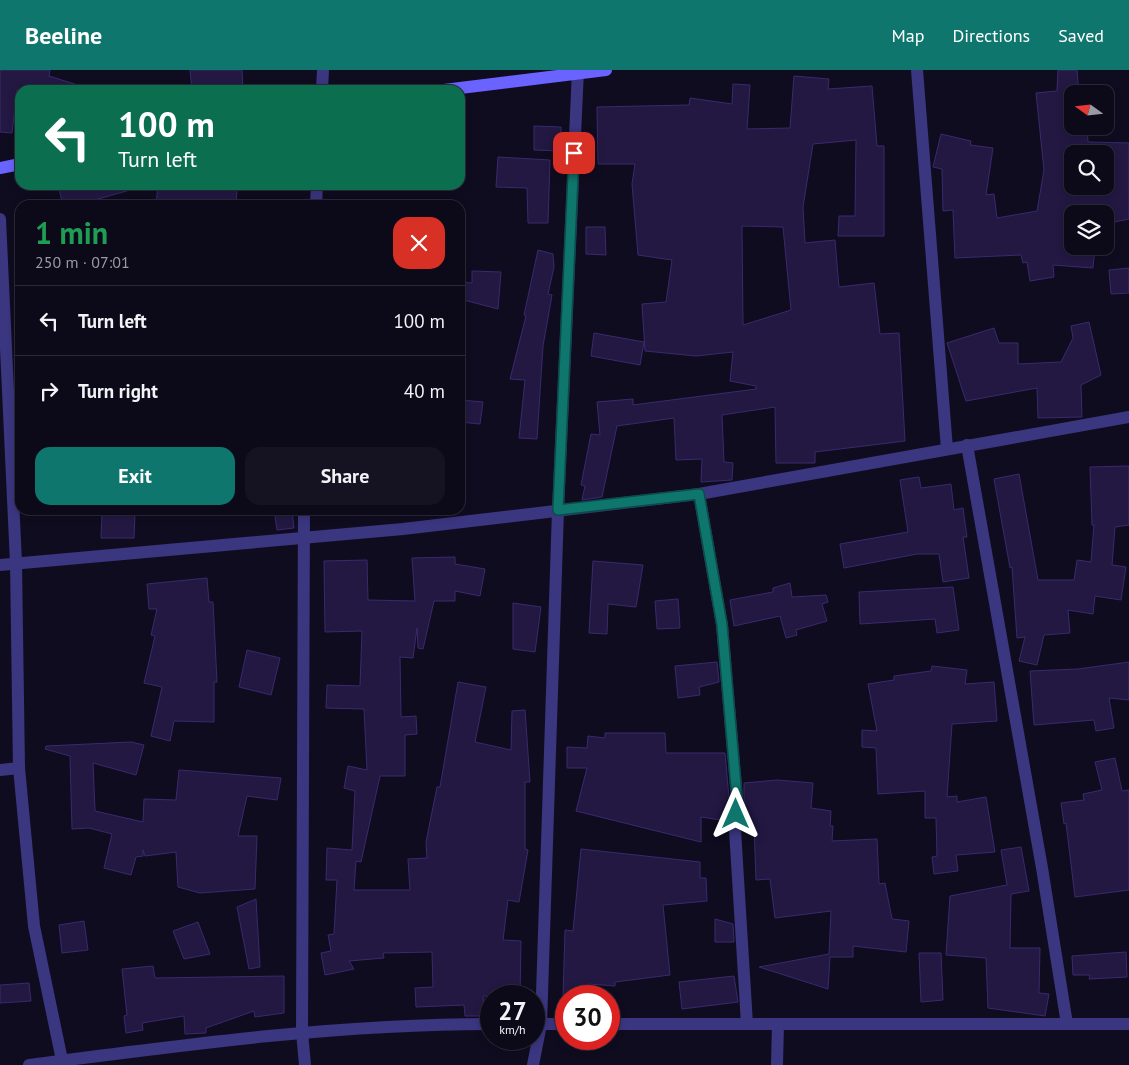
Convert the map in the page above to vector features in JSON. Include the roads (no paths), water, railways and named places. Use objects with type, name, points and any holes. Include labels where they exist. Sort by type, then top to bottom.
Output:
[{"type":"street","points":[[322,85],[323,70]]},
{"type":"street","points":[[465,87],[606,70]]},
{"type":"street","points":[[917,70],[947,449]]},
{"type":"street","points":[[540,985],[558,510],[578,72]]},
{"type":"street","points":[[0,168],[15,165]]},
{"type":"street","points":[[0,219],[16,563],[19,768],[34,926],[62,1063]]},
{"type":"street","points":[[0,564],[403,529],[699,494],[1129,417]]},
{"type":"street","points":[[967,445],[1042,868],[1067,1024]]},
{"type":"street","points":[[699,494],[722,625],[737,798],[735,830],[747,1024]]},
{"type":"street","points":[[304,515],[302,1032],[305,1065]]},
{"type":"street","points":[[0,770],[19,768]]},
{"type":"street","points":[[29,1065],[62,1063],[302,1032],[414,1024],[480,1024]]},
{"type":"street","points":[[620,1024],[1129,1024]]},
{"type":"street","points":[[776,1065],[778,1024]]},
{"type":"street","points":[[533,1065],[535,1050]]}]
